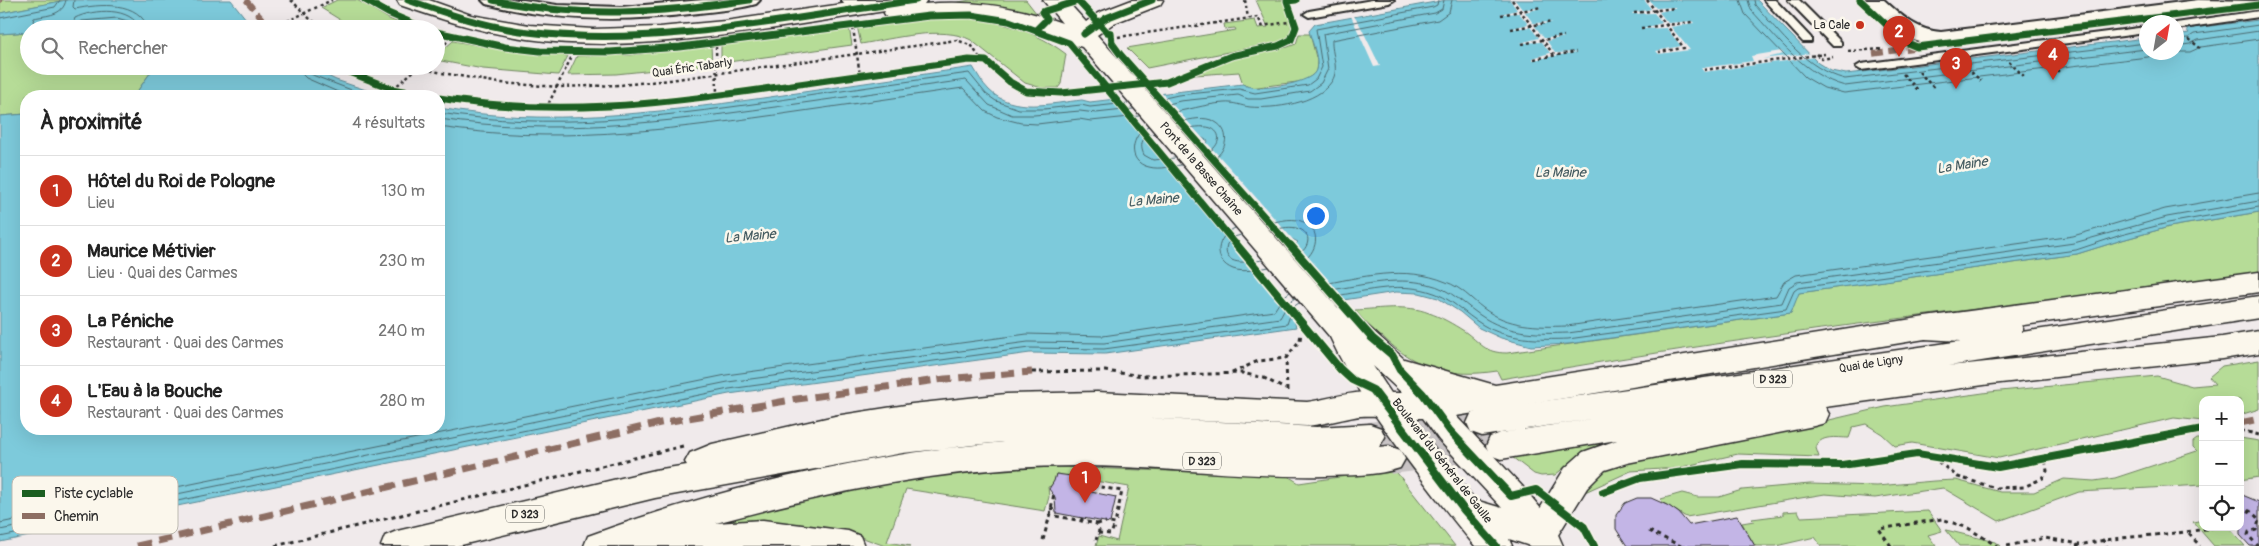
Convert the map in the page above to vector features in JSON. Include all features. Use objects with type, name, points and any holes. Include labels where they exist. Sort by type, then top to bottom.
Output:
[{"type":"main road","points":[[408,0],[453,17],[490,26],[522,32],[584,37],[647,35],[717,28],[827,12],[859,3],[916,0]]},
{"type":"main road","points":[[827,12],[848,18],[940,9],[981,9],[1025,18],[1097,40],[1106,18],[1152,0]]},
{"type":"main road","name":"Pont de la Basse Chaîne","points":[[1059,6],[1097,40],[1341,332],[1358,367],[1378,397]]},
{"type":"main road","points":[[655,484],[712,457],[763,444],[835,429],[949,412],[1006,406],[1097,404],[1307,414],[1332,411],[1378,397],[1426,390],[1497,396],[1925,328],[2259,282]]},
{"type":"main road","name":"Pont de la Basse Chaîne","points":[[1307,292],[1351,326],[1390,365],[1426,390]]},
{"type":"main road","name":"Quai de Ligny","points":[[1482,423],[1948,353],[2064,338],[2259,307]]},
{"type":"main road","points":[[1925,328],[1979,331],[2020,328],[2064,338]]},
{"type":"main road","name":"Quai de Ligny","points":[[1501,446],[1861,389],[1991,372],[2259,342]]},
{"type":"main road","points":[[1464,510],[1544,543],[1576,478],[1594,461],[1608,456],[1627,450],[1868,403],[2029,382],[2053,366]]},
{"type":"main road","name":"Boulevard du Général de Gaulle","points":[[1426,390],[1450,432],[1511,496],[1544,543]]},
{"type":"main road","name":"Boulevard du Général de Gaulle","points":[[1378,397],[1464,510],[1496,546]]},
{"type":"main road","name":"D 323","points":[[397,546],[655,484],[903,440],[987,430],[1082,428],[1317,440],[1380,448],[1331,462],[1215,461],[1079,453],[983,457],[888,469],[755,498],[656,525],[600,546]]},
{"type":"main road","points":[[653,546],[727,536],[763,534],[848,546]]},
{"type":"main road","points":[[739,546],[800,539]]},
{"type":"street","points":[[492,0],[555,11],[612,14],[661,11],[749,0]]},
{"type":"street","points":[[1872,0],[1910,33],[1941,39],[2249,0]]},
{"type":"lane","points":[[1309,14],[1389,0]]},
{"type":"lane","points":[[1769,0],[1807,40]]},
{"type":"lane","points":[[1793,0],[1837,44]]},
{"type":"lane","points":[[2249,0],[2259,9]]},
{"type":"lane","points":[[2184,25],[2259,14]]},
{"type":"lane","points":[[1862,67],[2139,31]]},
{"type":"path","points":[[290,0],[313,20]]},
{"type":"path","points":[[290,20],[332,0]]},
{"type":"path","points":[[1245,0],[1248,18]]},
{"type":"path","points":[[1287,1],[1296,0]]},
{"type":"path","points":[[1512,0],[1554,55]]},
{"type":"path","points":[[1647,0],[1684,48],[1659,52]]},
{"type":"path","points":[[1501,15],[1541,8]]},
{"type":"path","points":[[1634,13],[1676,8]]},
{"type":"path","points":[[1097,40],[1258,17],[1262,26],[1295,21]]},
{"type":"path","points":[[1510,29],[1552,22]]},
{"type":"path","points":[[1641,28],[1692,22]]},
{"type":"path","points":[[853,28],[860,75]]},
{"type":"path","points":[[1522,44],[1564,36]]},
{"type":"path","points":[[445,44],[449,40]]},
{"type":"path","points":[[716,46],[718,96]]},
{"type":"path","points":[[1534,59],[1576,52]]},
{"type":"path","points":[[2041,55],[2059,72]]},
{"type":"path","points":[[546,109],[572,56]]},
{"type":"path","points":[[1704,70],[1781,59]]},
{"type":"path","points":[[2007,60],[2025,77]]},
{"type":"path","points":[[1964,65],[1981,81]]},
{"type":"path","points":[[1918,71],[1934,88]]},
{"type":"path","points":[[1902,73],[1918,90]]},
{"type":"path","points":[[393,89],[410,75]]},
{"type":"path","points":[[1032,372],[1105,371],[1144,376],[1253,375],[1264,378],[1288,394],[1286,358],[1300,340],[1300,333]]},
{"type":"path","points":[[1232,374],[1250,363],[1264,359],[1286,358]]},
{"type":"path","points":[[2244,431],[2259,435]]},
{"type":"path","points":[[1932,457],[1958,477],[1996,488],[2024,487],[2043,478],[2047,471],[2044,458]]},
{"type":"path","points":[[1077,486],[1085,484],[1122,491],[1111,534],[1098,533]]},
{"type":"path","points":[[1043,540],[1054,494]]},
{"type":"path","points":[[1050,509],[1056,508]]},
{"type":"path","points":[[2244,510],[2254,513],[2258,520],[2256,530],[2249,532],[2248,535],[2258,546]]},
{"type":"path","points":[[1050,515],[1097,524],[1115,524]]},
{"type":"path","points":[[1891,546],[1879,529],[1942,519],[1968,528],[1997,546]]},
{"type":"path","points":[[1096,540],[1098,533],[1097,524]]},
{"type":"path","points":[[1649,531],[1681,546]]},
{"type":"path","points":[[2007,546],[2045,538],[2078,545],[2102,539],[2199,531]]},
{"type":"path","points":[[2188,533],[2200,546]]},
{"type":"path","points":[[2102,539],[2107,546]]},
{"type":"green space","points":[[0,0],[66,0],[0,13]]},
{"type":"green space","points":[[337,0],[357,0],[392,20],[340,20],[321,8]]},
{"type":"green space","points":[[971,0],[1026,0],[1040,18],[932,6]]},
{"type":"green space","points":[[1256,0],[1283,0],[1291,22],[1291,31],[1284,41],[1147,68],[1127,48],[1236,30],[1235,28],[1225,29],[1224,24],[1255,20],[1258,28],[1268,27]]},
{"type":"green space","points":[[937,18],[988,21],[1036,36],[1066,54],[1061,84],[1058,88],[1042,88],[1025,83],[971,40],[960,36],[932,33],[917,34],[861,44],[857,26]]},
{"type":"green space","points":[[849,27],[852,45],[721,63],[721,45]]},
{"type":"green space","points":[[20,33],[20,75],[149,75],[138,90],[20,90],[20,114],[0,116],[0,34]]},
{"type":"green space","points":[[1299,34],[1310,34],[1317,61],[1316,72],[1305,81],[1250,88],[1243,84],[1239,72],[1195,75],[1232,58],[1296,44]]},
{"type":"green space","points":[[453,41],[511,51],[568,56],[558,75],[483,69],[445,62],[445,48]]},
{"type":"green space","points":[[711,46],[712,64],[616,74],[568,75],[577,56],[631,55]]},
{"type":"green space","points":[[2259,212],[2259,272],[2135,290],[1927,315],[1767,337],[1501,379],[1497,371],[1481,373],[1450,372],[1422,364],[1395,348],[1382,336],[1379,338],[1355,310],[1393,308],[1420,310],[1451,323],[1488,349],[1499,353],[1507,353],[1791,313],[1798,293],[2077,254],[2169,227]]},
{"type":"green space","points":[[2259,360],[2259,409],[2244,414],[2244,396],[2199,396],[2199,421],[2174,418],[1999,458],[1912,443],[1895,446],[1882,434],[1866,424],[1853,427],[1849,438],[1830,438],[1821,441],[1816,448],[1819,457],[1738,454],[1677,468],[1631,471],[1585,492],[1582,490],[1593,474],[1627,460],[1731,443],[1885,407],[1990,392],[2157,376],[2192,386],[2215,384],[2209,377],[2222,366]]},
{"type":"green space","points":[[2199,439],[2199,485],[2079,492],[1999,521],[1943,488],[1875,498],[1825,494],[1686,517],[1662,502],[1661,499],[1682,493],[1698,497],[1719,497],[1742,490],[1810,484],[1877,486],[1956,480],[2000,492],[2034,492],[2064,479],[2094,481],[2115,478],[2197,451],[2193,447],[2193,442]]},
{"type":"green space","points":[[2244,439],[2259,441],[2259,477],[2244,479]]},
{"type":"green space","points":[[1602,443],[1576,458],[1555,475],[1541,476],[1534,474],[1512,457]]},
{"type":"green space","points":[[1055,467],[1286,475],[1299,483],[1394,469],[1455,546],[1096,546],[1099,536],[1117,541],[1129,487],[1056,474],[1054,485],[1048,487],[1049,497],[1045,511],[906,489],[887,542],[911,546],[885,546],[858,536],[715,524],[835,491],[987,468]]},
{"type":"green space","points":[[1798,511],[1801,517],[1928,511],[1942,531],[1928,535],[1936,546],[1821,546],[1815,537],[1776,546],[1755,546],[1742,523],[1754,521],[1752,519],[1783,515],[1783,512]]},
{"type":"green space","points":[[2199,521],[2199,529],[2193,522]]},
{"type":"green space","points":[[1946,530],[1995,542],[2000,546],[1959,546]]},
{"type":"green space","points":[[2201,531],[2232,531],[2245,546],[2214,546]]},
{"type":"water","points":[[66,0],[231,0],[247,20],[20,20],[20,33],[0,34],[0,13]]},
{"type":"water","name":"La Maine","points":[[1446,0],[1757,0],[1818,63],[1831,71],[1846,74],[2139,39],[2139,60],[2184,60],[2184,34],[2189,33],[2186,29],[2259,20],[2259,212],[2169,227],[2077,254],[1799,293],[1791,313],[1568,344],[1531,346],[1501,338],[1479,328],[1460,312],[1438,298],[1419,293],[1396,292],[1304,306],[1298,309],[1293,317],[1296,327],[1105,354],[1030,353],[729,394],[178,506],[178,476],[12,476],[12,534],[39,534],[0,542],[0,116],[20,114],[20,435],[445,435],[445,109],[520,117],[601,116],[642,113],[763,98],[973,67],[989,90],[1009,102],[1033,105],[1082,100],[1090,102],[1243,84],[1248,87],[1257,88],[1292,83],[1311,76],[1315,72],[1317,58],[1309,31],[1315,24]],"holes":[[[1203,138],[1208,141],[1207,143],[1155,149],[1151,146]],[[1292,239],[1298,242],[1296,244],[1240,252],[1237,248],[1237,246]]]},
{"type":"water","points":[[149,75],[326,75],[366,90],[138,90]]},
{"type":"pier","points":[[1510,0],[1515,0],[1522,9],[1542,8],[1525,12],[1533,23],[1553,22],[1535,26],[1544,38],[1565,37],[1547,41],[1555,53],[1577,52],[1533,60],[1532,58],[1550,53],[1542,42],[1520,43],[1539,38],[1530,27],[1510,29],[1528,24],[1519,13],[1500,14],[1517,10]]},
{"type":"pier","points":[[1644,0],[1649,0],[1656,8],[1676,7],[1659,12],[1668,23],[1692,21],[1694,23],[1671,27],[1690,50],[1659,54],[1656,51],[1681,46],[1666,28],[1640,29],[1662,23],[1654,13],[1632,13],[1651,9]]},
{"type":"pier","points":[[1351,16],[1354,16],[1360,25],[1380,66],[1374,67]]},
{"type":"pier","points":[[1781,51],[1784,54],[1762,59],[1812,53],[1816,57],[1704,72],[1701,68],[1753,61],[1751,56]]},
{"type":"pier","points":[[1161,92],[1348,302],[1305,308],[1296,317],[1111,97]]},
{"type":"building","points":[[1056,474],[1079,477],[1076,489],[1116,497],[1110,523],[1056,513],[1055,497],[1049,489]]},
{"type":"building","points":[[2244,496],[2259,502],[2259,546],[2250,546],[2240,535],[2240,531],[2244,531]]},
{"type":"building","points":[[1637,498],[1651,498],[1669,506],[1679,513],[1689,525],[1737,516],[1755,546],[1627,546],[1616,529],[1616,515],[1625,503]]},
{"type":"tunnel","points":[[1370,437],[1482,423]]},
{"type":"tunnel","points":[[1389,459],[1501,446]]},
{"type":"marked path","points":[[246,0],[263,20]]},
{"type":"marked path","points":[[1873,54],[1914,48]]},
{"type":"marked path","points":[[137,546],[660,423],[797,399],[945,379],[1032,372]]},
{"type":"marked path","points":[[2244,422],[2259,419]]},
{"type":"cycle path","points":[[365,0],[405,20]]},
{"type":"cycle path","points":[[408,0],[467,21],[529,32],[593,36],[659,34],[725,28],[916,0]]},
{"type":"cycle path","points":[[493,0],[525,7],[589,13],[653,12],[749,0]]},
{"type":"cycle path","points":[[1084,34],[1106,18],[1152,0]]},
{"type":"cycle path","points":[[445,99],[519,108],[599,108],[719,96],[969,60],[986,61],[1010,82],[1026,91],[1061,93],[1167,82],[1231,56],[1278,46],[1291,40],[1296,27],[1287,1],[1296,0]]},
{"type":"cycle path","points":[[1860,0],[1905,42],[1917,47],[2259,5]]},
{"type":"cycle path","points":[[1037,29],[1047,19],[1042,12],[1078,1],[1107,32],[1111,33],[1112,43],[1120,54],[1372,338],[1392,355],[1400,370],[1423,394],[1450,431],[1511,496],[1536,490],[1584,527],[1594,546]]},
{"type":"cycle path","points":[[445,34],[470,41],[540,51],[610,52],[715,43],[866,22],[929,16],[971,15],[1009,21],[1069,43],[1340,369],[1352,380],[1373,390],[1464,510],[1496,546]]},
{"type":"cycle path","points":[[356,75],[398,90]]},
{"type":"cycle path","points":[[1603,492],[1640,478],[1743,464],[1842,465],[1917,454],[1998,467],[2199,430]]},
{"type":"place","name":"La Cale","points":[[1860,25]]},
{"type":"place","name":"Maurice Métivier","points":[[1899,57]]},
{"type":"place","name":"L'Eau à la Bouche","points":[[2053,80]]},
{"type":"place","name":"La Péniche","points":[[1956,89]]},
{"type":"place","name":"Hôtel du Roi de Pologne","points":[[1085,503]]}]
